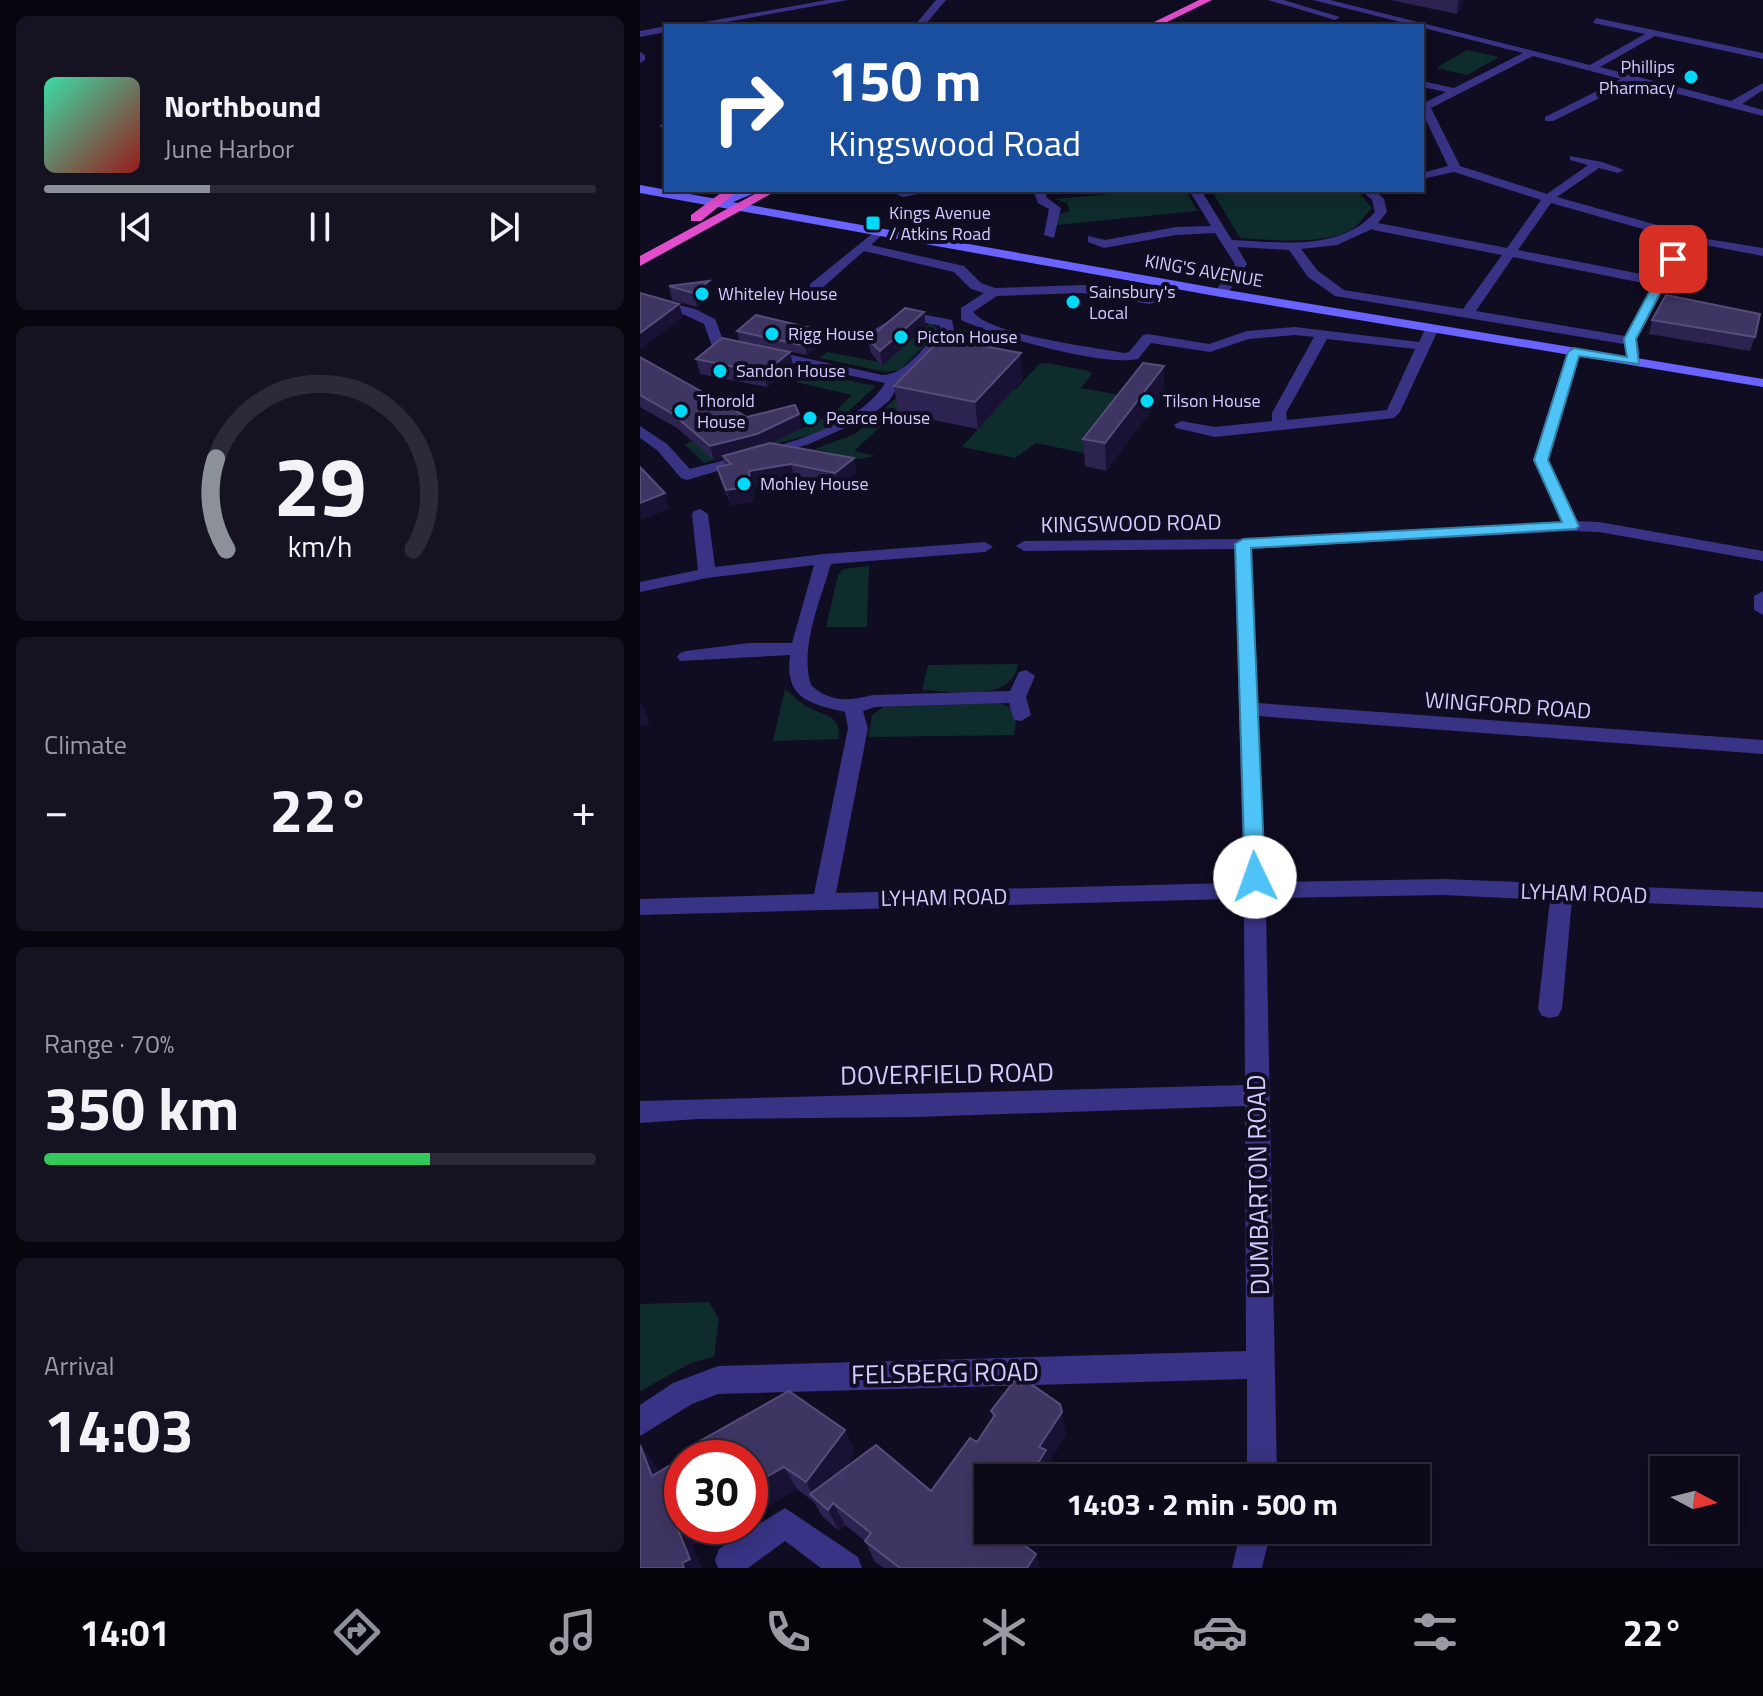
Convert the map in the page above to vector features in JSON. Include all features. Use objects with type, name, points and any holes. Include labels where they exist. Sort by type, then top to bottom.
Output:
[{"type":"highway","points":[[1159,24],[1207,0]]},
{"type":"highway","points":[[640,260],[731,192]]},
{"type":"highway","points":[[640,260],[768,192]]},
{"type":"main road","name":"KING'S AVENUE","points":[[640,189],[1221,293],[1763,383]]},
{"type":"main road","points":[[718,203],[750,192]]},
{"type":"street","points":[[699,24],[843,0]]},
{"type":"street","points":[[921,24],[941,0]]},
{"type":"street","points":[[1273,0],[1344,19]]},
{"type":"street","points":[[1318,0],[1377,12],[1763,113]]},
{"type":"street","points":[[1358,22],[1377,12]]},
{"type":"street","points":[[1596,21],[1763,56]]},
{"type":"street","points":[[640,34],[664,29]]},
{"type":"street","points":[[1593,67],[1654,33]]},
{"type":"street","points":[[1424,37],[1461,46],[1491,41]]},
{"type":"street","points":[[1455,168],[1425,107],[1426,101],[1454,91],[1533,52]]},
{"type":"street","points":[[1549,119],[1631,78]]},
{"type":"street","points":[[1424,84],[1454,91]]},
{"type":"street","points":[[1733,105],[1763,86]]},
{"type":"street","points":[[1574,158],[1618,170]]},
{"type":"street","points":[[1467,314],[1548,198],[1598,164]]},
{"type":"street","points":[[1424,176],[1455,168],[1706,243],[1763,252]]},
{"type":"street","points":[[1040,192],[1042,200],[1055,208],[1050,235]]},
{"type":"street","points":[[1196,192],[1241,264],[1221,293]]},
{"type":"street","points":[[1369,192],[1378,199],[1381,212],[1373,226]]},
{"type":"street","points":[[1227,243],[1293,247],[1340,241],[1373,226],[1660,282]]},
{"type":"street","points":[[1092,239],[1104,244],[1163,232],[1218,229]]},
{"type":"street","points":[[815,287],[878,233]]},
{"type":"street","points":[[1634,362],[1630,341],[1685,237]]},
{"type":"street","points":[[1706,243],[1763,240]]},
{"type":"street","points":[[861,247],[959,269],[976,286],[994,292],[1083,289],[1149,300],[1162,296],[1172,284]]},
{"type":"street","points":[[1293,247],[1313,274],[1340,293],[1630,341]]},
{"type":"street","points":[[994,292],[971,306],[966,311],[966,317],[978,325],[1124,357],[1133,356],[1148,338],[1210,348],[1247,335],[1271,332],[1323,334],[1421,346]]},
{"type":"street","points":[[640,299],[690,312],[710,322],[717,343],[882,379],[895,379],[906,373],[947,331],[947,323],[905,315],[872,336],[845,332]]},
{"type":"street","points":[[1181,425],[1215,432],[1389,415],[1432,328]]},
{"type":"street","points":[[1280,425],[1279,413],[1323,334]]},
{"type":"street","points":[[1571,526],[1541,460],[1574,352]]},
{"type":"street","points":[[640,431],[662,447],[687,475],[833,432],[878,401],[895,379]]},
{"type":"street","points":[[700,514],[707,573]]},
{"type":"street","name":"KINGSWOOD ROAD","points":[[1024,546],[1243,544],[1571,526],[1599,527],[1763,556]]},
{"type":"street","name":"DUMBARTON ROAD","points":[[1243,544],[1255,909],[1262,1464]]},
{"type":"street","points":[[640,587],[707,573],[824,559],[985,547]]},
{"type":"street","points":[[824,559],[800,649],[798,671],[802,686],[811,696],[853,708],[873,701],[1019,706],[1026,676]]},
{"type":"street","points":[[1763,596],[1763,610]]},
{"type":"street","points":[[686,657],[749,649],[800,649]]},
{"type":"street","points":[[824,900],[858,728],[853,708]]},
{"type":"street","name":"WINGFORD ROAD","points":[[1249,709],[1763,747]]},
{"type":"street","name":"LYHAM ROAD","points":[[640,907],[824,900],[1443,887],[1763,900]]},
{"type":"street","points":[[1550,1009],[1562,891]]},
{"type":"street","name":"DOVERFIELD ROAD","points":[[640,1112],[1256,1095]]},
{"type":"street","name":"FELSBERG ROAD","points":[[640,1422],[683,1393],[718,1380],[1262,1365]]},
{"type":"street","points":[[733,1568],[730,1560],[785,1523],[847,1568]]},
{"type":"street","points":[[1247,1568],[1253,1544]]},
{"type":"green space","points":[[1467,50],[1499,57],[1467,75],[1436,68]]},
{"type":"green space","points":[[1134,192],[1187,192],[1197,211],[1056,225],[1060,214],[1070,211],[1067,203],[1055,199]]},
{"type":"green space","points":[[1212,192],[1359,192],[1372,208],[1355,227],[1331,237],[1300,240],[1240,238]]},
{"type":"green space","points":[[930,323],[940,330],[900,370],[886,372],[820,358],[827,352],[885,363]]},
{"type":"green space","points":[[959,329],[977,333],[937,374],[1015,390],[1039,364],[1048,363],[1089,371],[1092,374],[1081,388],[1137,398],[1088,454],[1036,443],[1015,458],[962,447],[986,420],[906,403],[854,451],[876,456],[858,459],[815,449],[855,434],[896,398]]},
{"type":"green space","points":[[806,372],[876,386],[828,430],[704,463],[685,445],[691,441],[801,429],[834,413],[852,395],[796,382]]},
{"type":"green space","points":[[869,566],[867,627],[826,627],[838,575],[843,569]]},
{"type":"green space","points":[[1018,664],[1013,677],[993,690],[964,693],[922,690],[928,665]]},
{"type":"green space","points":[[785,689],[804,705],[833,719],[838,726],[839,739],[773,741]]},
{"type":"green space","points":[[999,703],[1012,708],[1016,722],[1014,735],[868,737],[872,715],[883,707]]},
{"type":"green space","points":[[709,1302],[719,1319],[714,1357],[691,1363],[640,1391],[640,1304]]},
{"type":"building","points":[[709,281],[693,293],[669,286]]},
{"type":"building","points":[[640,293],[679,304],[640,333]]},
{"type":"building","points":[[1666,295],[1760,314],[1755,337],[1652,320]]},
{"type":"building","points":[[905,308],[924,312],[880,351],[868,339]]},
{"type":"building","points":[[756,315],[824,331],[805,346],[737,331]]},
{"type":"building","points":[[722,338],[790,352],[764,373],[696,359]]},
{"type":"building","points":[[942,338],[1021,353],[975,402],[894,386]]},
{"type":"building","points":[[640,357],[747,417],[795,405],[799,414],[757,434],[710,446],[673,414],[640,395]]},
{"type":"building","points":[[1143,363],[1164,366],[1105,443],[1083,439]]},
{"type":"building","points":[[770,443],[854,458],[835,473],[791,464],[749,471],[750,487],[726,490],[717,467],[731,464],[723,456]]},
{"type":"building","points":[[640,467],[665,493],[640,503]]},
{"type":"building","points":[[1015,1380],[1021,1385],[1028,1382],[1060,1404],[1062,1412],[1039,1447],[1046,1450],[1038,1464],[974,1464],[974,1544],[1023,1544],[1036,1554],[1027,1568],[900,1568],[865,1541],[871,1533],[833,1503],[828,1510],[810,1494],[876,1445],[931,1491],[970,1438],[977,1442],[995,1415],[991,1411]]},
{"type":"building","points":[[789,1391],[845,1430],[806,1482],[784,1467],[768,1476],[768,1440],[702,1440]]},
{"type":"building","points":[[640,1445],[652,1476],[664,1469],[664,1544],[684,1544],[690,1559],[682,1563],[684,1568],[640,1568]]},
{"type":"place","name":"Phillips Pharmacy","points":[[1691,77]]},
{"type":"place","name":"Kings Avenue / Atkins Road","points":[[873,223]]},
{"type":"place","name":"Whiteley House","points":[[702,294]]},
{"type":"place","name":"Sainsbury's Local","points":[[1073,302]]},
{"type":"place","name":"Rigg House","points":[[772,334]]},
{"type":"place","name":"Picton House","points":[[901,337]]},
{"type":"place","name":"Sandon House","points":[[720,371]]},
{"type":"place","name":"Tilson House","points":[[1147,401]]},
{"type":"place","name":"Thorold House","points":[[681,411]]},
{"type":"place","name":"Pearce House","points":[[810,418]]},
{"type":"place","name":"Mohley House","points":[[744,484]]},
{"type":"route","points":[[1255,877],[1243,544],[1571,526],[1541,460],[1574,352],[1634,362],[1630,339],[1673,259]]}]
